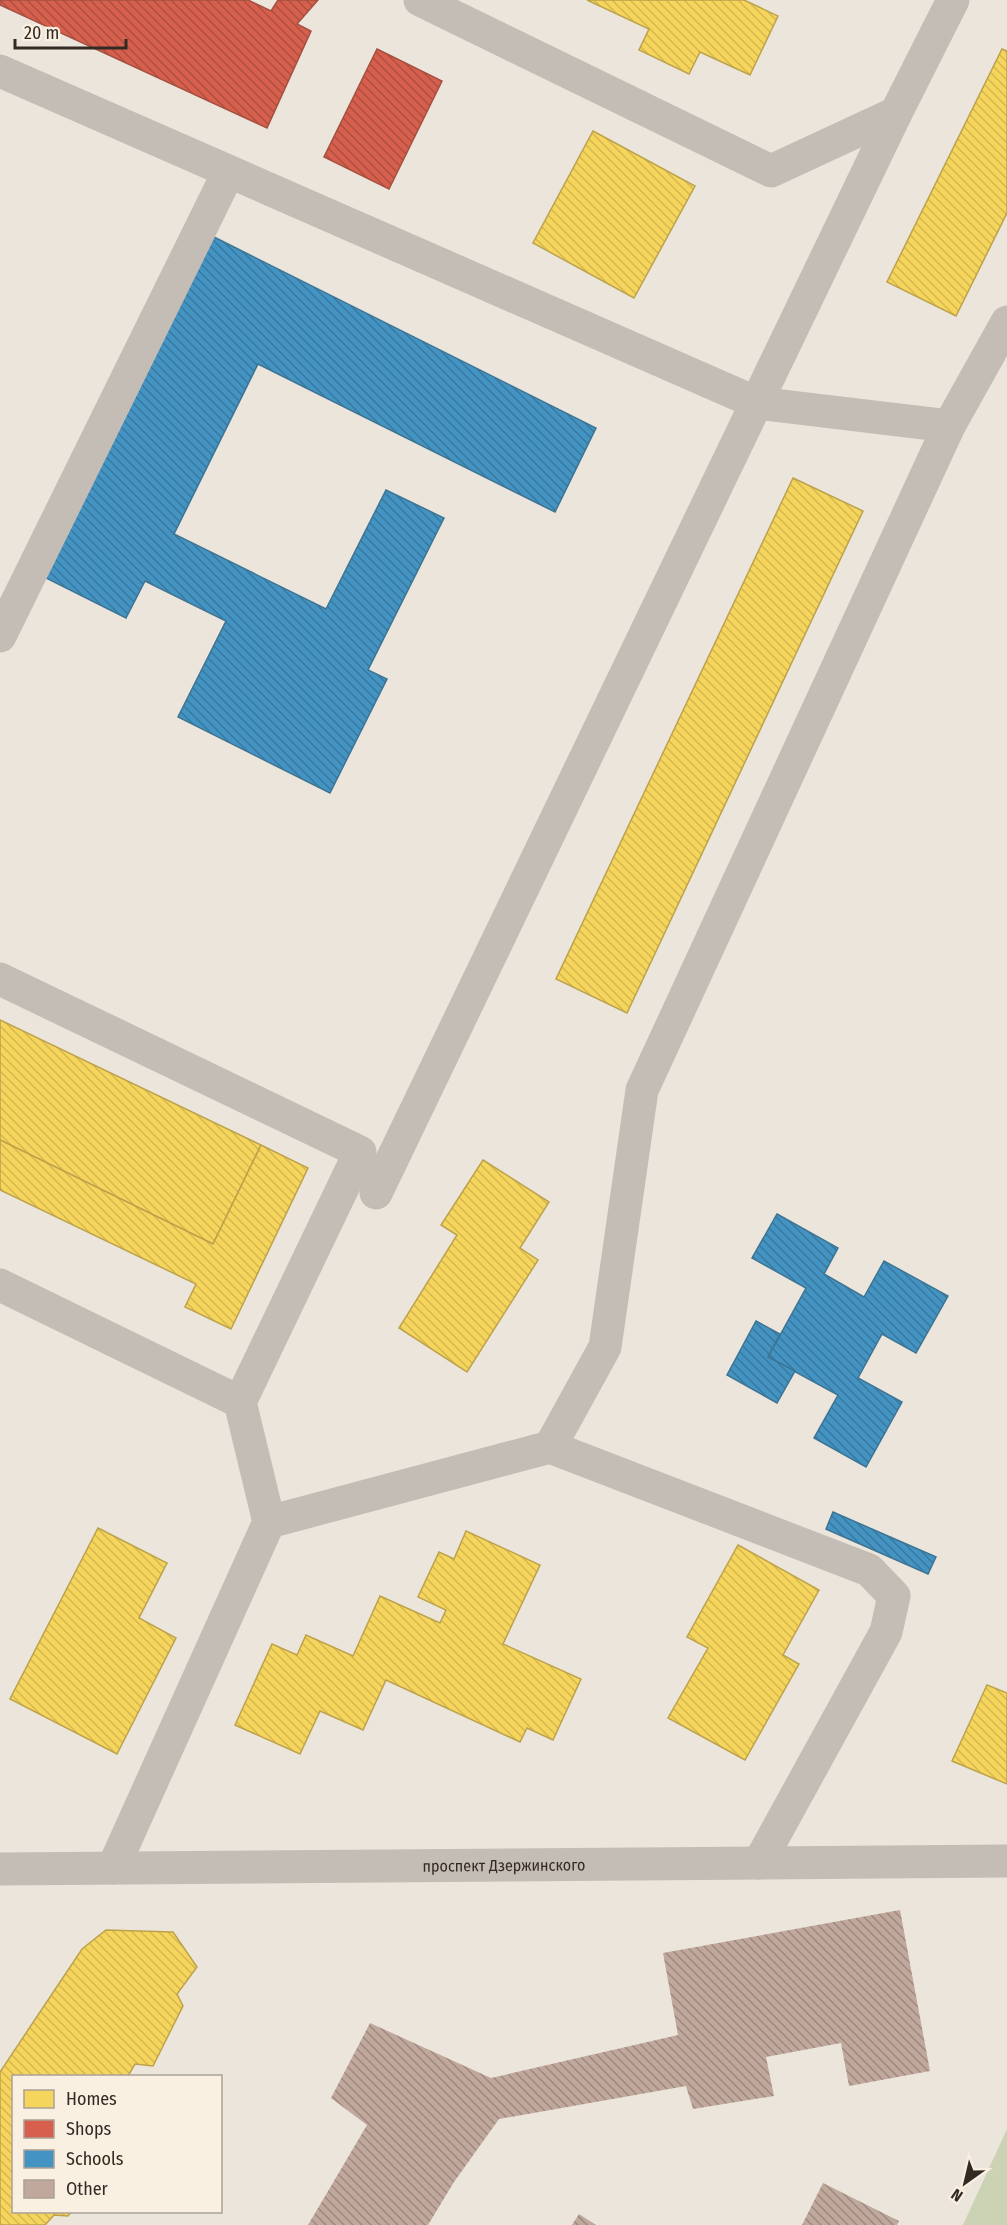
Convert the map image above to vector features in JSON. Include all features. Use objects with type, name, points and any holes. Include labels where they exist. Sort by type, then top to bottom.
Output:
[{"type":"street","points":[[420,0],[771,171],[896,113]]},
{"type":"street","points":[[376,1193],[896,113],[953,0]]},
{"type":"street","points":[[0,71],[757,403],[949,426]]},
{"type":"street","points":[[0,636],[228,172]]},
{"type":"street","points":[[550,1447],[605,1347],[642,1090],[949,426],[1007,322]]},
{"type":"street","points":[[0,979],[360,1152],[240,1402],[268,1522],[113,1868]]},
{"type":"street","points":[[0,1285],[240,1402]]},
{"type":"street","points":[[268,1522],[550,1447],[869,1570],[894,1596],[886,1632],[759,1863]]},
{"type":"street","name":"проспект Дзержинского","points":[[0,1869],[1007,1861]]},
{"type":"green space","points":[[1007,2129],[1007,2225],[963,2225]]},
{"type":"building: Homes","points":[[587,0],[744,0],[778,16],[750,75],[700,52],[689,74],[639,50],[649,29]]},
{"type":"building: Homes","points":[[1002,49],[1007,51],[1007,213],[956,316],[887,282]]},
{"type":"building: Homes","points":[[593,131],[695,186],[634,298],[533,243]]},
{"type":"building: Homes","points":[[793,478],[863,511],[627,1013],[556,979]]},
{"type":"building: Homes","points":[[0,1020],[261,1145],[213,1244],[0,1140]]},
{"type":"building: Homes","points":[[0,1140],[213,1244],[261,1145],[308,1168],[231,1329],[185,1307],[196,1284],[0,1190]]},
{"type":"building: Homes","points":[[483,1160],[549,1202],[520,1248],[538,1260],[467,1372],[399,1328],[457,1235],[441,1225]]},
{"type":"building: Homes","points":[[98,1528],[167,1563],[139,1618],[176,1638],[117,1754],[10,1699]]},
{"type":"building: Homes","points":[[466,1531],[540,1565],[503,1644],[581,1679],[553,1740],[527,1728],[520,1742],[386,1680],[363,1730],[320,1711],[300,1754],[235,1725],[272,1644],[297,1655],[306,1635],[353,1656],[380,1596],[440,1623],[446,1610],[418,1597],[439,1552],[454,1559]]},
{"type":"building: Homes","points":[[738,1545],[819,1590],[783,1655],[799,1664],[745,1760],[668,1718],[708,1648],[687,1637]]},
{"type":"building: Homes","points":[[987,1685],[1007,1693],[1007,1784],[952,1761]]},
{"type":"building: Homes","points":[[106,1930],[173,1932],[197,1967],[177,1994],[183,2006],[153,2066],[135,2064],[129,2075],[12,2075],[12,2213],[70,2213],[68,2216],[54,2215],[45,2225],[0,2225],[0,2072],[82,1949]]},
{"type":"building: Shops","points":[[0,0],[248,0],[271,11],[278,0],[318,0],[297,24],[311,31],[267,128],[0,5]]},
{"type":"building: Shops","points":[[377,49],[442,81],[389,189],[324,157]]},
{"type":"building: Schools","points":[[210,235],[596,428],[555,512],[258,364],[174,534],[326,609],[386,490],[444,518],[368,670],[387,679],[330,793],[178,717],[226,621],[145,581],[126,618],[40,575]]},
{"type":"building: Schools","points":[[777,1214],[838,1248],[824,1274],[864,1297],[884,1261],[948,1296],[916,1353],[882,1334],[858,1378],[902,1402],[866,1467],[814,1438],[838,1395],[768,1357],[806,1288],[752,1258]]},
{"type":"building: Schools","points":[[756,1321],[780,1334],[768,1357],[795,1371],[777,1403],[727,1375]]},
{"type":"building: Schools","points":[[833,1512],[936,1557],[928,1574],[826,1529]]},
{"type":"building: Other","points":[[900,1910],[930,2071],[849,2086],[841,2043],[766,2057],[774,2096],[693,2109],[686,2086],[499,2119],[454,2182],[428,2225],[308,2225],[367,2125],[331,2098],[370,2023],[491,2078],[678,2035],[663,1953]]},
{"type":"building: Other","points":[[823,2183],[899,2221],[897,2225],[802,2225]]},
{"type":"building: Other","points":[[579,2214],[596,2225],[572,2225]]}]
